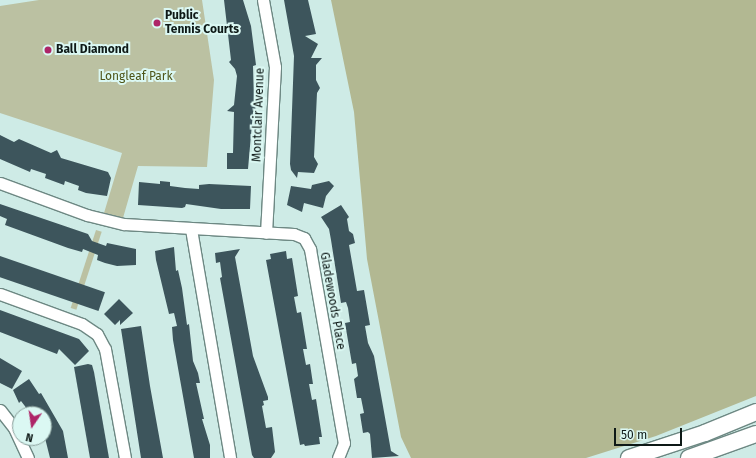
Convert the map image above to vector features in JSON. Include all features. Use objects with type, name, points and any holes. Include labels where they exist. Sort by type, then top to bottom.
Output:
[{"type":"main road","points":[[629,458],[705,433],[756,412]]},
{"type":"main road","points":[[690,458],[756,434]]},
{"type":"street","name":"Montclair Avenue","points":[[263,0],[275,67],[266,233]]},
{"type":"street","name":"Gladewoods Place","points":[[0,183],[103,220],[145,227],[299,235],[307,241],[310,249],[344,444],[338,458]]},
{"type":"street","points":[[191,229],[230,458]]},
{"type":"street","points":[[0,294],[82,324],[97,334],[105,348],[125,458]]},
{"type":"street","points":[[0,410],[14,428],[28,458]]},
{"type":"green space","name":"Longleaf Park","points":[[39,0],[202,0],[214,80],[207,167],[138,166],[123,218],[104,213],[122,153],[0,113],[0,6]]},
{"type":"green space","points":[[331,0],[756,0],[756,396],[656,436],[586,458],[411,458],[401,437],[367,259],[354,112]]},
{"type":"green space","points":[[96,230],[102,232],[76,310],[71,308]]},
{"type":"building","points":[[224,0],[243,0],[251,26],[256,65],[253,66],[254,102],[256,102],[255,112],[253,112],[248,169],[227,169],[227,153],[233,153],[234,112],[227,111],[234,105],[237,76],[235,69],[229,62],[231,60]]},
{"type":"building","points":[[284,0],[308,0],[316,34],[305,36],[318,44],[311,58],[322,58],[316,65],[316,80],[320,88],[317,93],[314,157],[318,164],[314,173],[298,172],[297,178],[291,170],[290,164],[294,56]]},
{"type":"building","points":[[0,135],[14,142],[19,139],[51,153],[57,150],[61,158],[108,172],[111,178],[107,196],[86,193],[78,190],[79,186],[65,181],[64,185],[45,178],[46,174],[31,169],[30,172],[0,159]]},
{"type":"building","points":[[160,181],[170,182],[170,186],[199,189],[199,185],[209,184],[251,186],[250,209],[221,209],[186,204],[185,207],[182,208],[138,205],[139,182],[160,184]]},
{"type":"building","points":[[329,181],[334,186],[326,196],[323,208],[304,203],[302,212],[287,205],[291,186],[311,189],[312,185]]},
{"type":"building","points":[[0,204],[88,234],[92,241],[106,246],[107,243],[136,249],[136,265],[117,266],[105,263],[97,260],[98,255],[83,249],[82,252],[68,248],[5,225],[7,219],[0,216]]},
{"type":"building","points":[[341,205],[349,217],[347,219],[349,231],[353,234],[355,243],[349,245],[357,291],[364,290],[370,325],[365,326],[368,343],[374,356],[391,451],[399,456],[372,458],[370,434],[368,432],[363,433],[360,414],[364,413],[361,398],[357,398],[354,379],[358,376],[356,363],[352,364],[345,323],[350,322],[348,308],[346,302],[341,303],[329,229],[321,217]]},
{"type":"building","points":[[174,247],[176,271],[178,270],[182,288],[187,325],[189,324],[193,361],[200,383],[196,383],[204,419],[202,419],[210,445],[210,458],[194,458],[173,340],[172,327],[177,326],[174,313],[169,314],[156,260],[155,251]]},
{"type":"building","points":[[240,249],[235,257],[253,356],[268,397],[268,400],[263,401],[264,405],[262,406],[266,428],[272,427],[275,452],[271,458],[254,458],[252,455],[220,278],[222,277],[220,262],[216,263],[215,253]]},
{"type":"building","points":[[286,251],[287,259],[292,258],[298,296],[294,297],[297,313],[301,312],[307,349],[303,349],[306,365],[310,364],[313,384],[309,384],[312,400],[316,399],[322,437],[319,437],[320,444],[305,446],[304,444],[300,445],[266,260],[271,259],[270,254]]},
{"type":"building","points":[[0,256],[105,292],[98,311],[0,277]]},
{"type":"building","points":[[119,299],[133,313],[120,325],[120,320],[115,325],[104,314]]},
{"type":"building","points":[[0,310],[79,339],[89,351],[75,365],[59,349],[57,354],[0,332]]},
{"type":"building","points":[[141,326],[163,458],[141,458],[121,329]]},
{"type":"building","points":[[0,358],[22,371],[12,389],[0,383]]},
{"type":"building","points":[[88,364],[92,365],[94,372],[109,458],[90,458],[74,367]]},
{"type":"building","points":[[29,379],[39,394],[41,393],[49,406],[25,406],[21,401],[19,403],[13,390]]},
{"type":"building","points":[[52,412],[63,431],[68,458],[50,458],[47,446],[52,446]]},
{"type":"place","name":"Public Tennis Courts","points":[[157,23]]},
{"type":"place","name":"Ball Diamond","points":[[48,50]]}]
